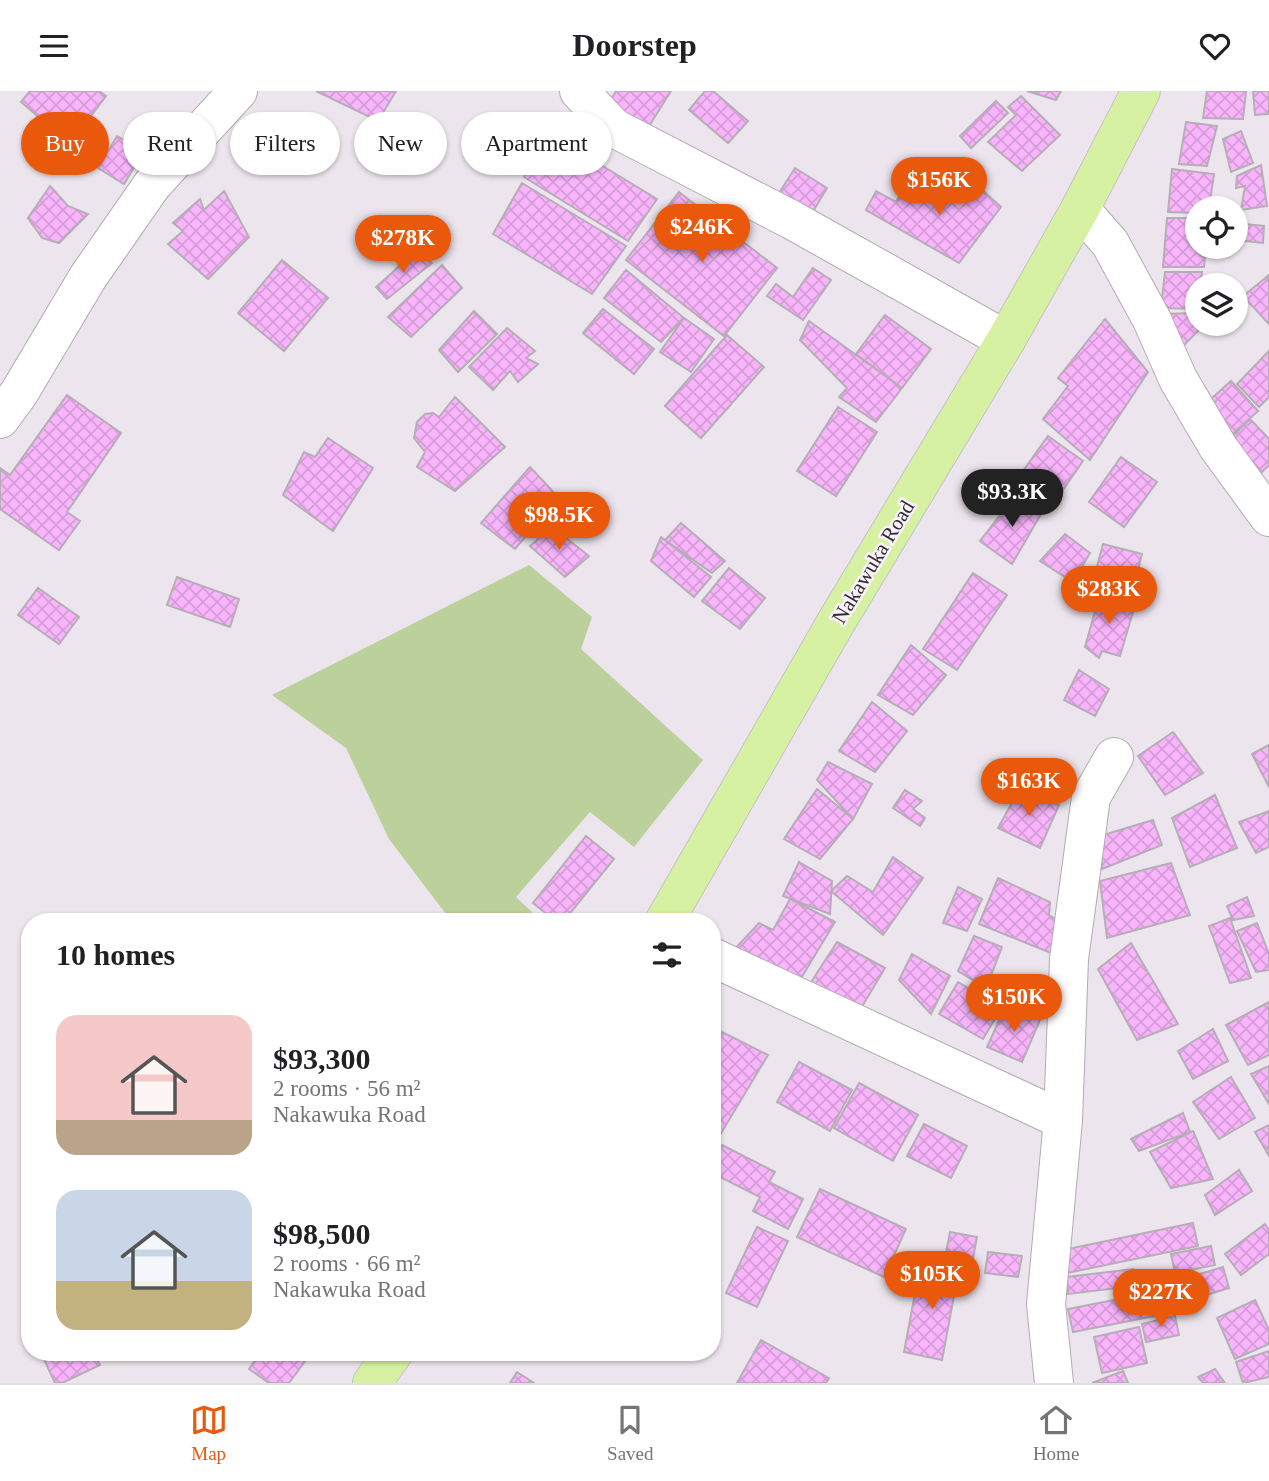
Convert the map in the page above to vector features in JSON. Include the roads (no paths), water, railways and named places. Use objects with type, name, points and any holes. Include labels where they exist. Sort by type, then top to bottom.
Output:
[{"type":"main road","name":"Nakawuka Road","points":[[668,913],[835,624],[1006,340],[1080,209],[1141,91]]},
{"type":"main road","points":[[372,1383],[387,1361]]},
{"type":"street","points":[[0,419],[19,393],[88,277],[152,185],[238,91]]},
{"type":"street","points":[[579,91],[614,128],[792,220],[1006,340]]},
{"type":"street","points":[[1080,209],[1110,243],[1152,320],[1178,379],[1218,447],[1269,517]]},
{"type":"street","points":[[1054,1383],[1046,1304],[1063,1120],[1069,959],[1091,797],[1114,757]]},
{"type":"street","points":[[721,961],[1063,1120]]}]
